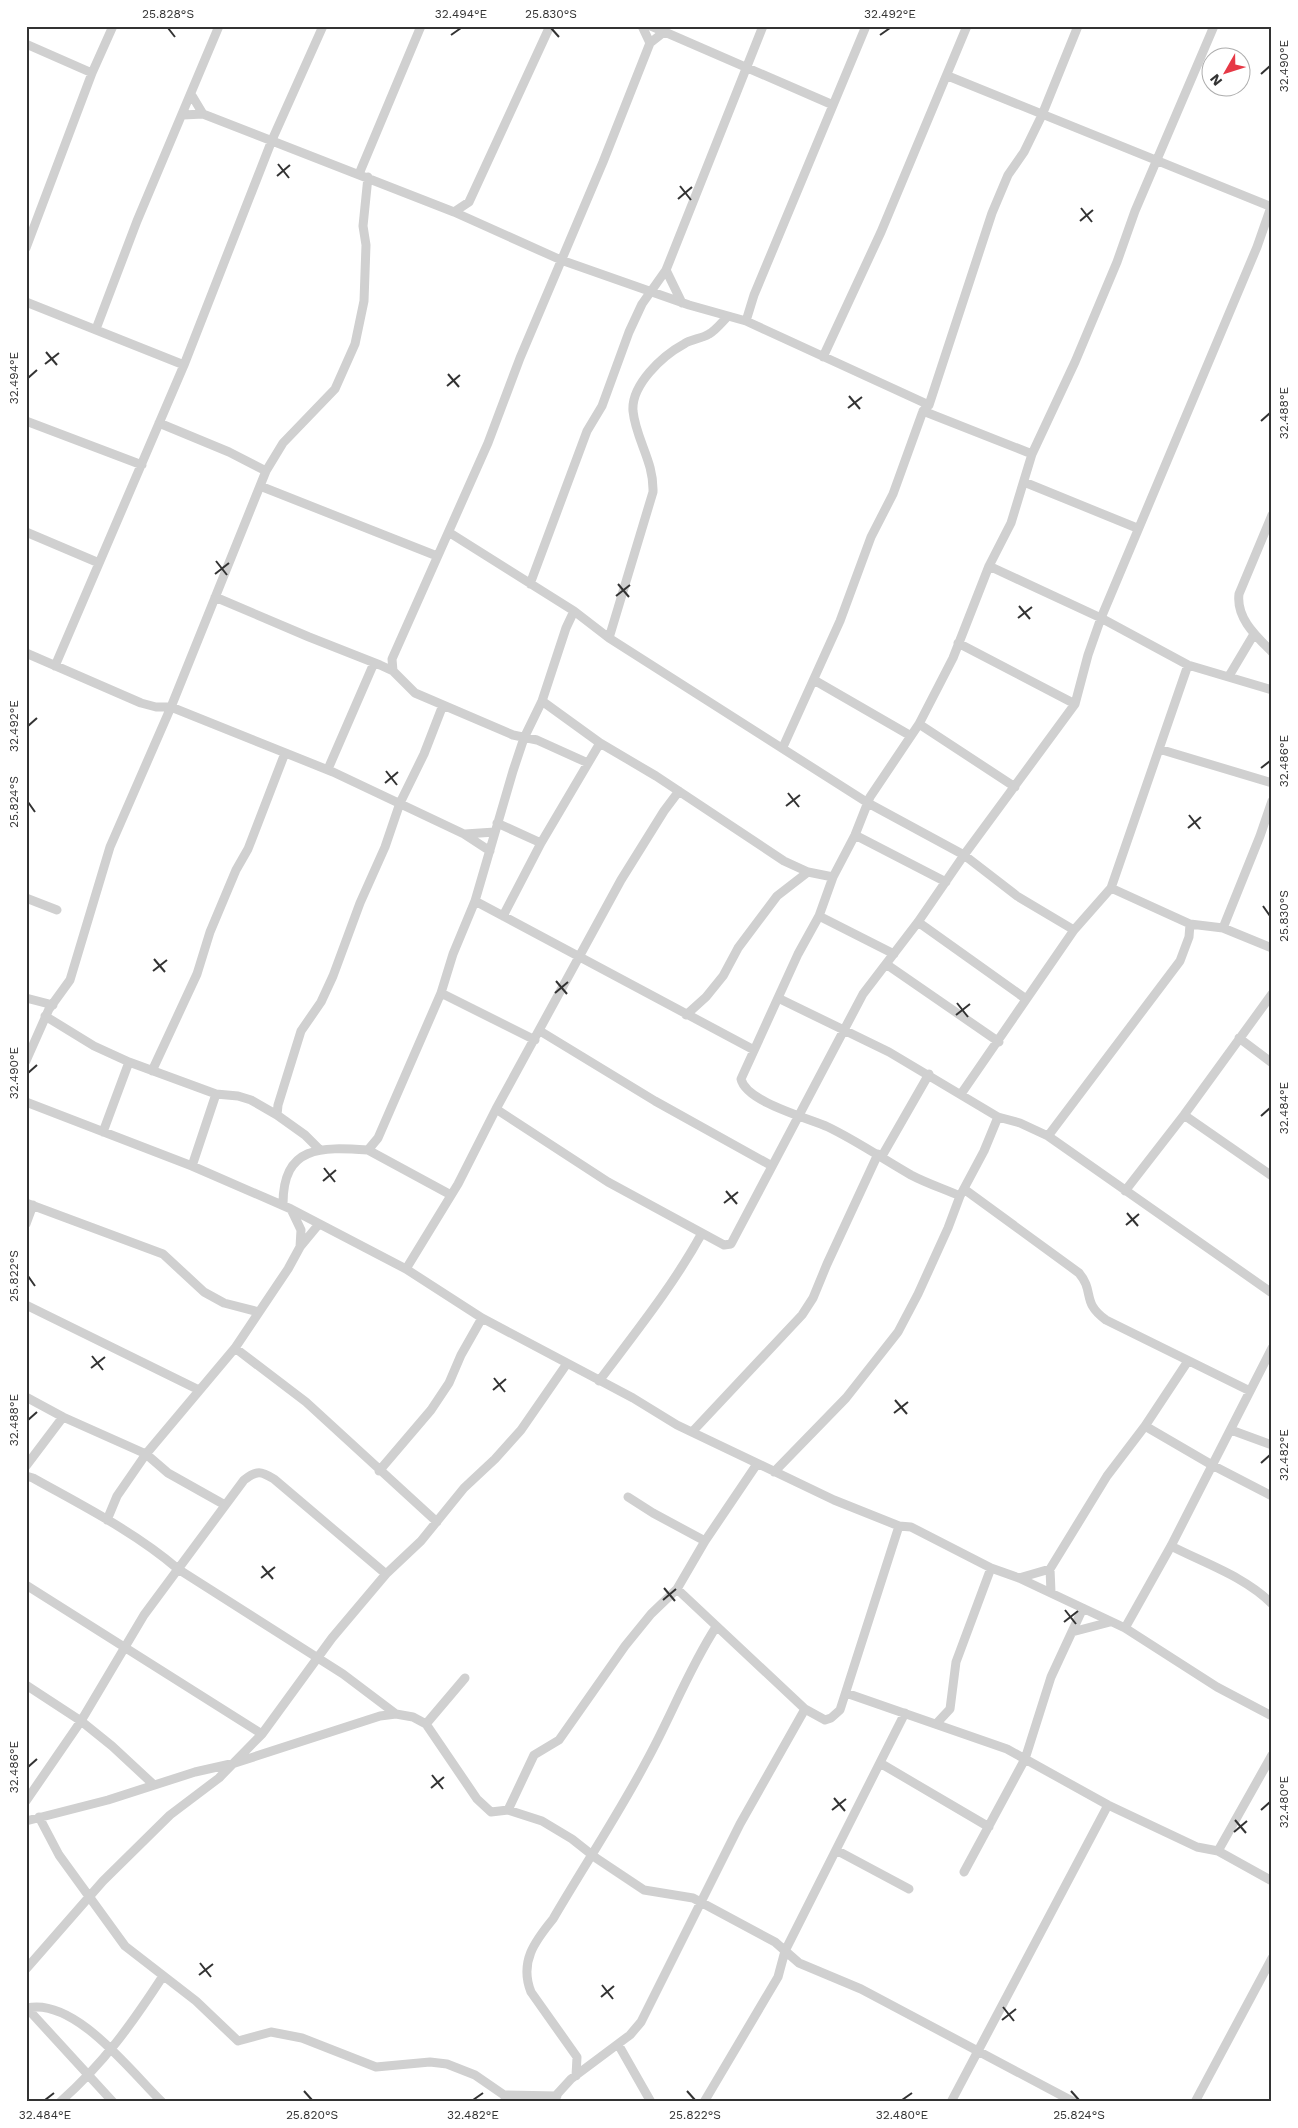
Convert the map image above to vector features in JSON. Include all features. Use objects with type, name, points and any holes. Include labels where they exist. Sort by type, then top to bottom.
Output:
[{"type":"street","points":[[26,248],[92,73],[113,26]]},
{"type":"street","points":[[96,329],[137,221],[219,26]]},
{"type":"street","points":[[55,666],[184,365],[272,140],[323,26]]},
{"type":"street","points":[[26,1061],[46,1016],[70,980],[110,848],[171,707],[266,471],[283,443],[335,389],[355,344],[364,301],[366,245],[363,226],[364,175],[421,26]]},
{"type":"street","points":[[454,212],[469,202],[550,26]]},
{"type":"street","points":[[642,26],[650,43]]},
{"type":"street","points":[[651,26],[833,105]]},
{"type":"street","points":[[530,584],[587,431],[602,406],[622,348],[650,291],[666,270],[764,26]]},
{"type":"street","points":[[746,321],[866,26]]},
{"type":"street","points":[[823,357],[881,232],[948,76],[967,26]]},
{"type":"street","points":[[783,747],[848,600],[871,537],[893,494],[926,408],[992,213],[1008,175],[1024,152],[1042,115],[1078,26]]},
{"type":"street","points":[[1214,26],[1075,362],[1032,454],[1011,523],[989,566],[953,658],[919,724],[868,803],[855,835],[833,877],[819,916],[798,954],[741,1079],[743,1085],[763,1100],[827,1127],[880,1155],[911,1175],[962,1193],[1078,1273],[1087,1286],[1094,1312],[1106,1320],[1250,1391]]},
{"type":"street","points":[[393,671],[392,659],[437,556],[450,533],[650,43],[664,32]]},
{"type":"street","points":[[26,44],[92,73]]},
{"type":"street","points":[[496,1109],[608,1182],[724,1245],[731,1244],[863,994],[918,922],[964,855],[1074,704],[1101,618],[1137,528],[1257,247],[1271,207],[948,76]]},
{"type":"street","points":[[191,94],[203,114]]},
{"type":"street","points":[[183,115],[203,114],[364,175],[454,212],[561,260],[682,302],[746,321],[926,408],[1032,454]]},
{"type":"street","points":[[469,202],[472,220]]},
{"type":"street","points":[[666,270],[682,302]]},
{"type":"street","points":[[26,302],[184,365]]},
{"type":"street","points":[[609,638],[653,492],[654,480],[650,460],[636,425],[633,412],[636,394],[653,370],[672,352],[684,343],[708,335],[728,316]]},
{"type":"street","points":[[26,421],[142,465]]},
{"type":"street","points":[[159,423],[230,452],[266,471]]},
{"type":"street","points":[[1024,482],[1137,528]]},
{"type":"street","points":[[260,486],[437,556]]},
{"type":"street","points":[[1272,515],[1239,594],[1238,603],[1254,634],[1272,652]]},
{"type":"street","points":[[26,532],[99,563]]},
{"type":"street","points":[[450,533],[574,611],[609,638],[783,747],[868,803],[964,855],[1017,896],[1074,930]]},
{"type":"street","points":[[989,566],[1101,618],[1188,665],[1272,690]]},
{"type":"street","points":[[215,597],[393,671],[411,690],[443,705],[524,738],[537,740],[588,763]]},
{"type":"street","points":[[368,1150],[378,1138],[441,994],[453,954],[475,901],[524,738],[542,702],[566,628],[574,611]]},
{"type":"street","points":[[1229,676],[1254,634]]},
{"type":"street","points":[[958,643],[1074,704]]},
{"type":"street","points":[[26,653],[141,703],[156,707],[171,707],[328,769],[464,834],[490,851]]},
{"type":"street","points":[[328,769],[377,664],[392,659]]},
{"type":"street","points":[[961,1094],[999,1042],[1074,930],[1111,888],[1188,665]]},
{"type":"street","points":[[814,680],[911,736]]},
{"type":"street","points":[[542,702],[600,742],[679,791],[784,861],[808,872],[833,877]]},
{"type":"street","points":[[277,1115],[278,1105],[301,1031],[321,1002],[333,976],[360,903],[388,841],[400,803],[443,705]]},
{"type":"street","points":[[919,724],[1015,787]]},
{"type":"street","points":[[503,916],[541,843],[600,742]]},
{"type":"street","points":[[1159,748],[1272,783]]},
{"type":"street","points":[[152,1071],[197,974],[210,932],[236,870],[248,849],[285,753]]},
{"type":"street","points":[[406,1269],[451,1195],[621,880],[664,811],[679,791]]},
{"type":"street","points":[[1223,928],[1272,801]]},
{"type":"street","points":[[464,834],[496,828],[541,843]]},
{"type":"street","points":[[855,835],[946,882]]},
{"type":"street","points":[[686,1015],[706,997],[723,976],[738,948],[777,896],[808,872]]},
{"type":"street","points":[[1111,888],[1190,924],[1223,928],[1272,948]]},
{"type":"street","points":[[26,898],[58,910]]},
{"type":"street","points":[[475,901],[754,1050]]},
{"type":"street","points":[[819,916],[894,954]]},
{"type":"street","points":[[918,922],[1026,999]]},
{"type":"street","points":[[1048,1136],[1180,961],[1189,937],[1190,924]]},
{"type":"street","points":[[886,964],[999,1042]]},
{"type":"street","points":[[441,994],[535,1040]]},
{"type":"street","points":[[1125,1191],[1184,1115],[1272,994]]},
{"type":"street","points":[[26,998],[52,1005]]},
{"type":"street","points":[[778,998],[929,1074],[998,1117],[1020,1123],[1048,1136],[1272,1293]]},
{"type":"street","points":[[46,1016],[94,1046],[129,1062],[216,1094],[238,1096],[251,1100],[305,1134],[320,1150]]},
{"type":"street","points":[[540,1031],[655,1101],[772,1166]]},
{"type":"street","points":[[1239,1038],[1272,1063]]},
{"type":"street","points":[[103,1132],[129,1062]]},
{"type":"street","points":[[693,1431],[806,1309],[880,1155],[929,1074]]},
{"type":"street","points":[[192,1166],[216,1094]]},
{"type":"street","points":[[26,1102],[192,1166],[287,1206],[406,1269],[482,1318],[677,1425],[834,1500],[898,1526],[911,1527],[991,1568],[1051,1592],[1110,1622],[1126,1628],[1216,1686],[1272,1716]]},
{"type":"street","points":[[1184,1115],[1272,1176]]},
{"type":"street","points":[[774,1472],[846,1398],[898,1332],[998,1117]]},
{"type":"street","points":[[304,1154],[305,1134]]},
{"type":"street","points":[[378,1138],[385,1159]]},
{"type":"street","points":[[300,1248],[301,1230],[287,1206],[283,1187],[292,1166],[304,1154],[320,1150],[368,1150],[451,1195]]},
{"type":"street","points":[[26,1224],[30,1204],[164,1254],[204,1292],[224,1303],[259,1312]]},
{"type":"street","points":[[107,1520],[117,1496],[146,1454],[234,1348],[300,1248],[319,1224]]},
{"type":"street","points":[[599,1381],[657,1304],[688,1258],[702,1233]]},
{"type":"street","points":[[26,1305],[199,1390]]},
{"type":"street","points":[[379,1471],[431,1410],[449,1383],[461,1355],[482,1318]]},
{"type":"street","points":[[234,1348],[306,1402],[379,1471],[437,1522]]},
{"type":"street","points":[[1126,1628],[1232,1430],[1272,1348]]},
{"type":"street","points":[[1051,1592],[1050,1569],[1107,1476],[1188,1361]]},
{"type":"street","points":[[26,1970],[70,1916],[103,1881],[170,1815],[191,1801],[235,1763],[262,1734],[317,1658],[386,1574],[421,1541],[464,1488],[495,1459],[521,1430],[566,1365]]},
{"type":"street","points":[[26,1397],[62,1417],[146,1454],[168,1473],[225,1505]]},
{"type":"street","points":[[26,1466],[62,1417]]},
{"type":"street","points":[[1144,1426],[1212,1465],[1272,1496]]},
{"type":"street","points":[[1232,1430],[1272,1445]]},
{"type":"street","points":[[508,1810],[534,1755],[559,1740],[624,1646],[651,1614],[677,1588],[705,1541],[756,1464]]},
{"type":"street","points":[[26,1801],[81,1721],[124,1646],[244,1480],[260,1471],[274,1479],[386,1574]]},
{"type":"street","points":[[26,1476],[33,1478],[107,1520],[155,1550],[178,1569],[343,1674],[396,1714]]},
{"type":"street","points":[[628,1497],[653,1514],[705,1541]]},
{"type":"street","points":[[677,1588],[716,1627],[805,1709],[825,1720],[831,1718],[840,1710],[898,1526]]},
{"type":"street","points":[[1171,1546],[1243,1583],[1260,1593],[1272,1604]]},
{"type":"street","points":[[936,1724],[944,1718],[950,1709],[956,1662],[991,1568]]},
{"type":"street","points":[[1019,1578],[1050,1569]]},
{"type":"street","points":[[26,1585],[262,1734]]},
{"type":"street","points":[[964,1872],[1025,1759],[1051,1677],[1060,1654],[1083,1608]]},
{"type":"street","points":[[1072,1632],[1110,1622]]},
{"type":"street","points":[[576,2076],[577,2057],[530,1992],[526,1962],[536,1939],[553,1919],[646,1763],[667,1722],[684,1681],[716,1627]]},
{"type":"street","points":[[426,1724],[465,1678]]},
{"type":"street","points":[[26,1685],[81,1721],[112,1746],[154,1785]]},
{"type":"street","points":[[846,1693],[1007,1750],[1108,1805],[1197,1847],[1218,1851],[1272,1881]]},
{"type":"street","points":[[40,1817],[59,1855],[125,1946],[196,2001],[238,2041],[271,2032],[302,2038],[376,2067],[430,2062],[447,2064],[475,2075],[505,2099],[555,2100],[576,2076],[630,2035],[645,2014],[740,1824],[805,1709]]},
{"type":"street","points":[[704,2102],[778,1977],[785,1951],[905,1713]]},
{"type":"street","points":[[26,1821],[195,1772],[235,1763],[380,1716],[396,1714],[413,1717],[426,1724],[485,1808],[491,1812],[508,1810],[542,1821],[567,1836],[644,1890],[683,1896],[700,1901],[775,1942],[799,1963],[861,1989],[1074,2102]]},
{"type":"street","points":[[1218,1851],[1272,1755]]},
{"type":"street","points":[[880,1763],[989,1827]]},
{"type":"street","points":[[952,2102],[1108,1805]]},
{"type":"street","points":[[836,1850],[909,1889]]},
{"type":"street","points":[[1195,2102],[1272,1958]]},
{"type":"street","points":[[60,2102],[89,2076],[111,2051],[163,1976]]},
{"type":"street","points":[[27,2007],[39,2005],[71,2017],[111,2051],[162,2102]]},
{"type":"street","points":[[27,2007],[113,2102]]},
{"type":"street","points":[[618,2044],[651,2102]]},
{"type":"street","points":[[577,2057],[595,2061]]}]
